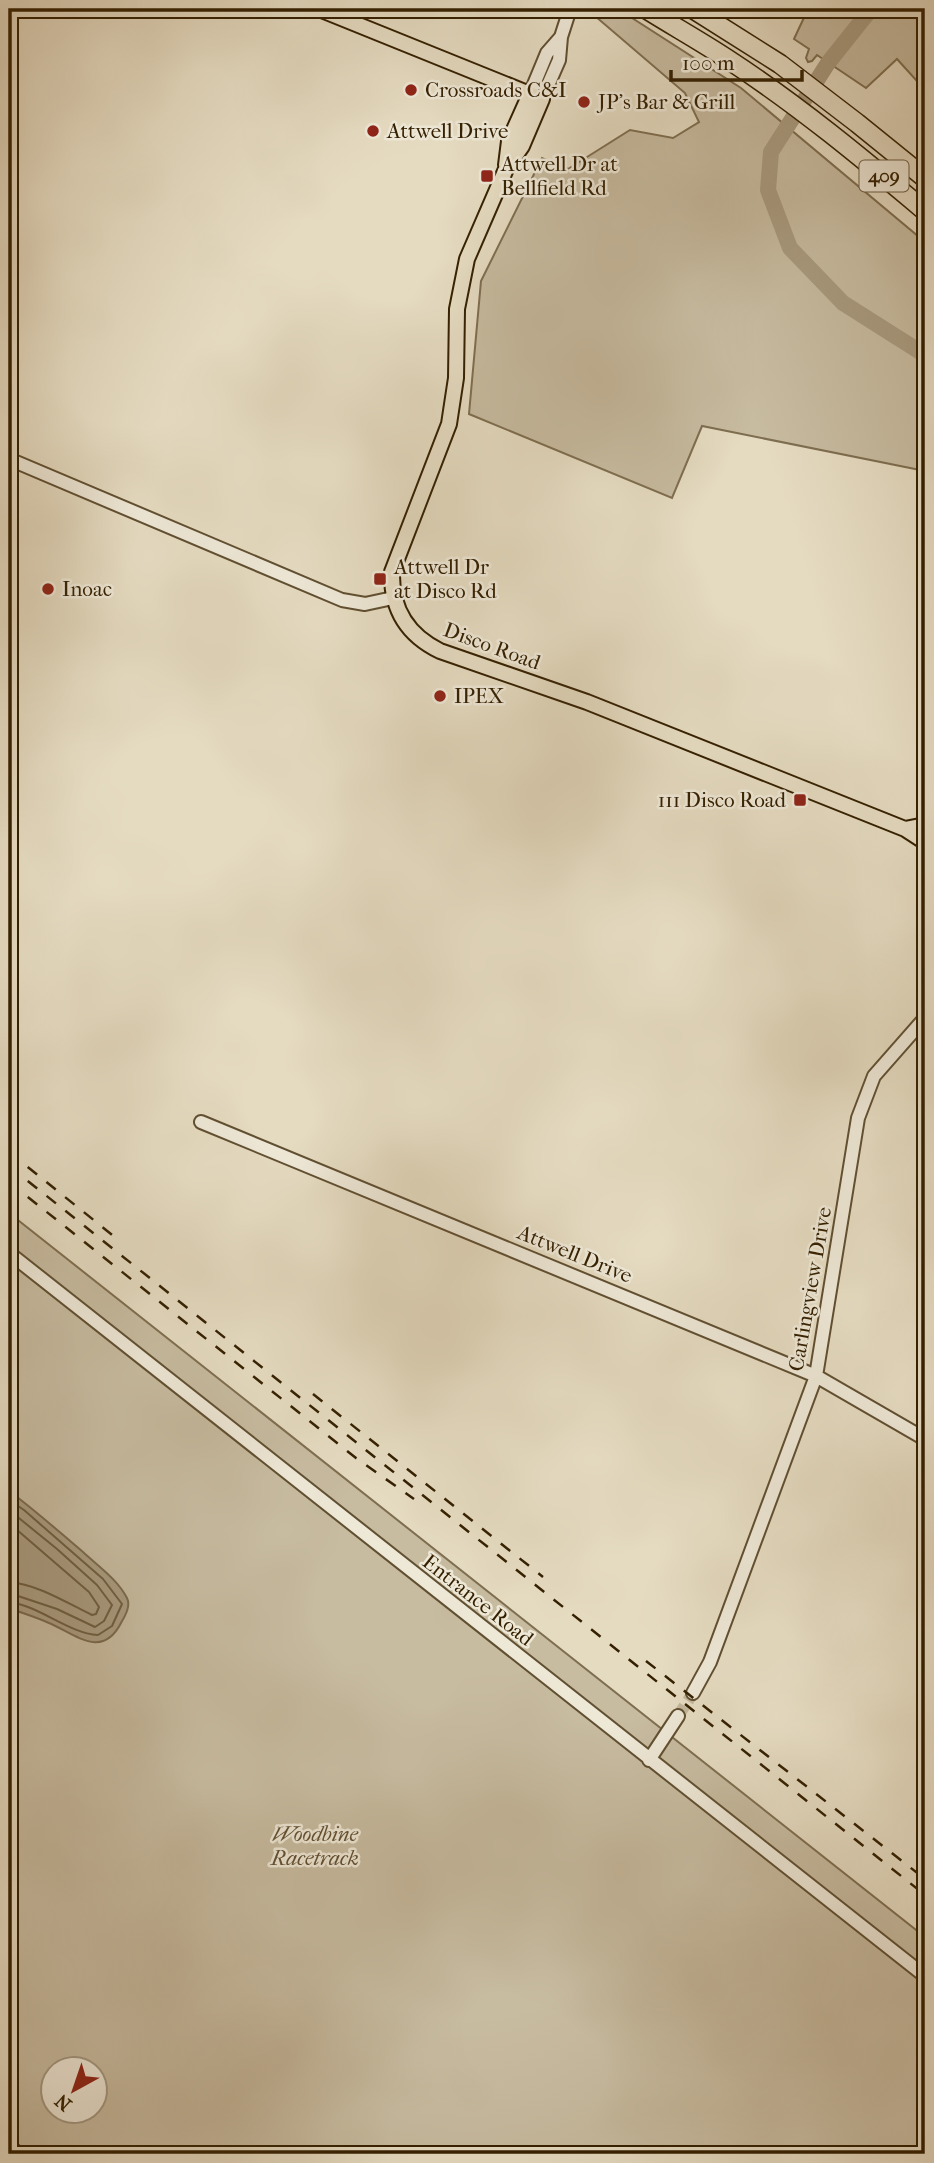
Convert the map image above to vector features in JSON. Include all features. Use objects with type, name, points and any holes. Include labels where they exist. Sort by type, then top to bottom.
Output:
[{"type":"highway","name":"409","points":[[646,9],[764,85],[842,142],[925,211]]},
{"type":"highway","name":"409","points":[[693,9],[780,64],[858,122],[925,178]]},
{"type":"main road","points":[[319,9],[536,96],[509,141],[506,169],[467,259],[457,309],[456,378],[449,424],[393,564],[393,598]]},
{"type":"main road","name":"Disco Road","points":[[393,598],[408,628],[416,637],[440,651],[587,702],[905,830],[925,842]]},
{"type":"main road","name":"Disco Road","points":[[905,830],[919,826],[925,828]]},
{"type":"street","points":[[536,96],[547,53],[561,37],[570,9]]},
{"type":"street","points":[[9,460],[342,600],[365,604],[393,598]]},
{"type":"street","name":"Carlingview Drive","points":[[693,1693],[710,1662],[816,1376],[858,1118],[874,1076],[925,1018]]},
{"type":"street","name":"Attwell Drive","points":[[201,1122],[816,1376],[925,1438]]},
{"type":"street","name":"Entrance Road","points":[[9,1253],[925,1976]]},
{"type":"street","points":[[649,1760],[678,1717]]},
{"type":"street","points":[[9,2146],[19,2154]]},
{"type":"green space","points":[[594,9],[618,9],[741,88],[925,242],[925,471],[702,426],[672,498],[469,414],[481,281],[542,158],[568,169],[630,130],[673,138],[699,122],[685,93],[595,16]]},
{"type":"green space","points":[[808,9],[925,9],[925,90],[897,59],[866,88],[817,55],[808,62],[806,58],[809,49],[794,39]]},
{"type":"green space","name":"Woodbine Racetrack","points":[[9,1213],[925,1937],[925,2154],[9,2154]]},
{"type":"water","points":[[9,1491],[101,1568],[123,1591],[128,1601],[127,1611],[114,1634],[105,1640],[88,1641],[9,1608]]},
{"type":"waterway","points":[[871,9],[828,63],[771,152],[768,190],[790,248],[843,303],[925,355]]},
{"type":"tunnel","points":[[678,1716],[693,1693]]},
{"type":"railway","points":[[9,1152],[121,1242]]},
{"type":"railway","points":[[9,1166],[925,1895]]},
{"type":"railway","points":[[9,1182],[356,1458],[414,1499]]},
{"type":"railway","points":[[313,1394],[543,1577]]},
{"type":"railway","points":[[646,1661],[925,1879]]},
{"type":"place","name":"Crossroads C&I","points":[[411,90]]},
{"type":"place","name":"JP's Bar & Grill","points":[[584,102]]},
{"type":"place","name":"Attwell Drive","points":[[373,131]]},
{"type":"place","name":"Attwell Dr at Bellfield Rd","points":[[487,176]]},
{"type":"place","name":"Attwell Dr at Disco Rd","points":[[380,579]]},
{"type":"place","name":"Inoac","points":[[48,589]]},
{"type":"place","name":"IPEX","points":[[440,696]]},
{"type":"place","name":"111 Disco Road","points":[[800,800]]}]
